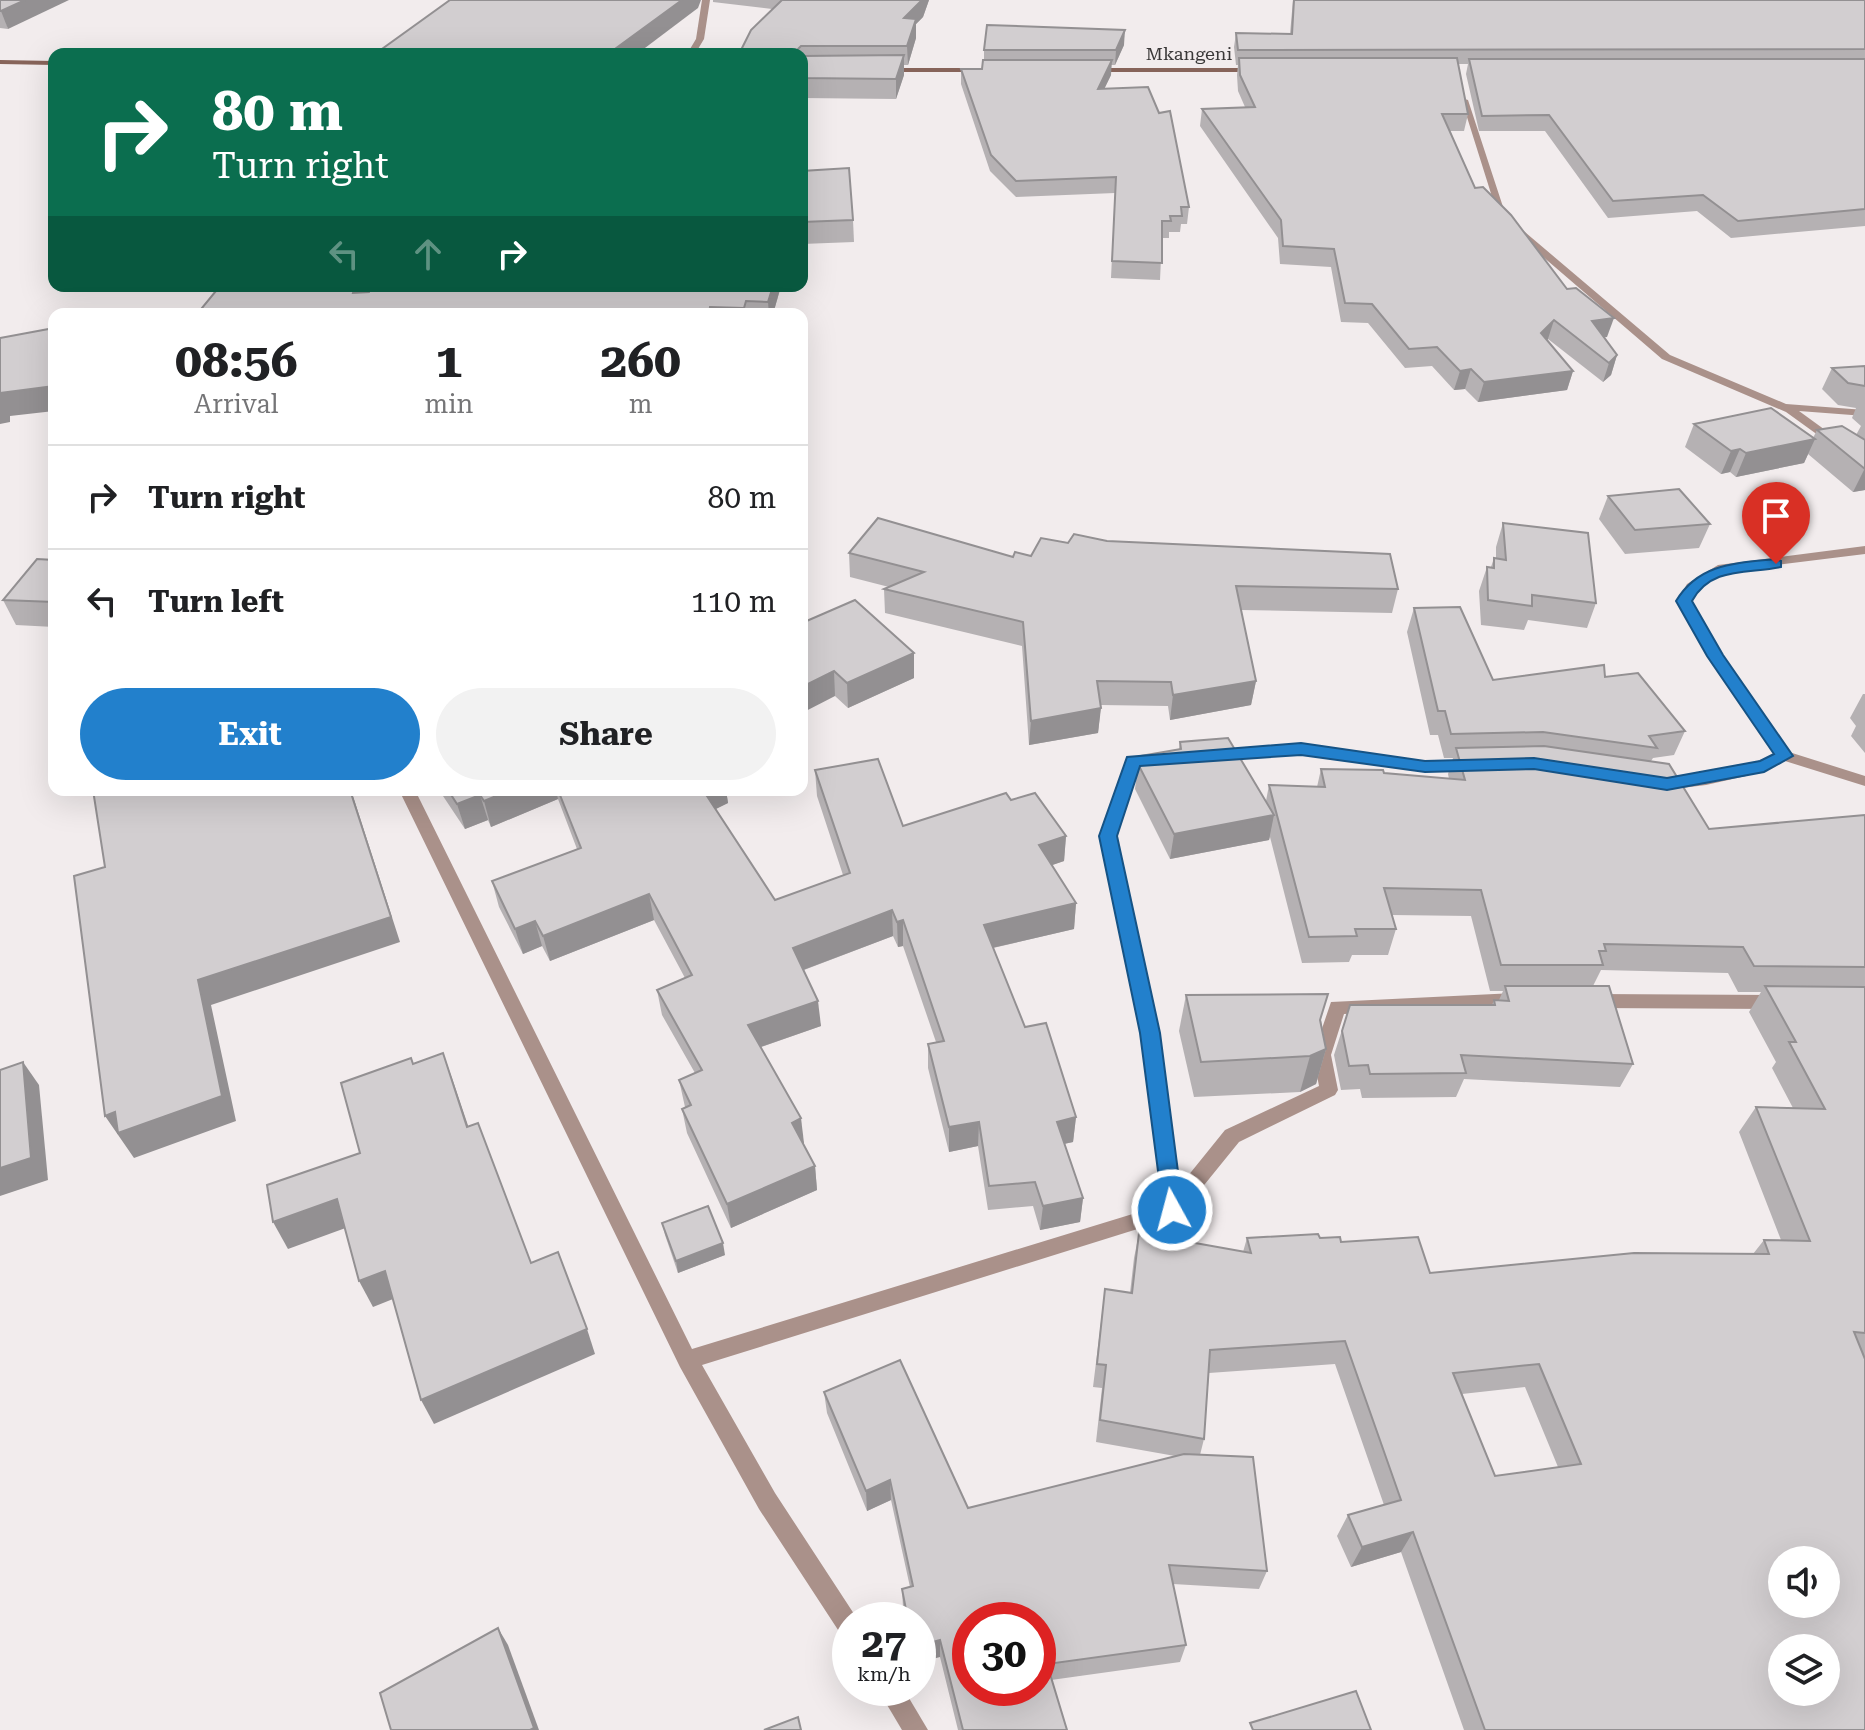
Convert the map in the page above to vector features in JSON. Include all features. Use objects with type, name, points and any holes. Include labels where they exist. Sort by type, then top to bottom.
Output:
[{"type":"street","points":[[695,48],[700,39],[706,0]]},
{"type":"street","points":[[0,62],[48,63]]},
{"type":"street","points":[[866,70],[994,70]]},
{"type":"street","name":"Mkangeni","points":[[1074,70],[1266,70]]},
{"type":"street","points":[[1460,82],[1467,119],[1502,217],[1666,357],[1781,406],[1865,465]]},
{"type":"street","points":[[1781,406],[1865,413]]},
{"type":"street","points":[[1865,550],[1723,568],[1692,587],[1684,601],[1715,656],[1784,756],[1865,781]]},
{"type":"street","points":[[1172,1210],[1150,1033],[1108,836],[1133,761],[1301,749],[1425,767],[1488,765]]},
{"type":"street","points":[[1644,782],[1667,784],[1736,773],[1764,766],[1784,756]]},
{"type":"street","points":[[410,796],[687,1360],[767,1501],[833,1602]]},
{"type":"street","points":[[687,1360],[1172,1210],[1232,1136],[1329,1090],[1322,1055],[1337,1007],[1527,1000]]},
{"type":"street","points":[[1574,1001],[1793,1002]]},
{"type":"street","points":[[901,1706],[916,1730]]},
{"type":"building","points":[[0,0],[25,0],[0,11]]},
{"type":"building","points":[[450,0],[682,0],[616,48],[383,48]]},
{"type":"building","points":[[782,0],[922,0],[904,18],[916,19],[907,46],[742,48],[751,30]]},
{"type":"building","points":[[1294,0],[1865,0],[1865,49],[1238,50],[1236,33],[1292,34]]},
{"type":"building","points":[[987,25],[1125,30],[1116,50],[984,50]]},
{"type":"building","points":[[904,55],[896,79],[808,78],[808,56]]},
{"type":"building","points":[[1239,58],[1457,58],[1468,114],[1442,114],[1475,188],[1483,187],[1511,215],[1567,289],[1576,288],[1614,318],[1592,321],[1617,355],[1609,363],[1554,320],[1541,333],[1573,371],[1484,382],[1471,369],[1460,371],[1437,347],[1409,349],[1372,304],[1345,303],[1334,249],[1283,246],[1281,220],[1202,109],[1255,107],[1240,75]]},
{"type":"building","points":[[1469,59],[1865,59],[1865,209],[1738,221],[1703,195],[1613,201],[1549,115],[1482,116]]},
{"type":"building","points":[[983,60],[1112,60],[1098,89],[1148,87],[1159,113],[1170,111],[1189,207],[1181,207],[1182,216],[1170,216],[1171,221],[1162,221],[1162,263],[1112,261],[1116,177],[1016,181],[991,155],[961,69],[982,69]]},
{"type":"building","points":[[849,168],[853,220],[808,222],[808,171]]},
{"type":"building","points":[[215,292],[771,292],[768,302],[746,301],[744,308],[202,308]]},
{"type":"building","points":[[48,329],[48,387],[0,393],[0,338]]},
{"type":"building","points":[[1865,366],[1865,386],[1848,383],[1832,368]]},
{"type":"building","points":[[1771,408],[1815,439],[1746,453],[1740,449],[1731,451],[1694,424]]},
{"type":"building","points":[[1842,426],[1865,440],[1865,469],[1817,430]]},
{"type":"building","points":[[1679,489],[1710,524],[1635,530],[1608,496]]},
{"type":"building","points":[[878,518],[1013,557],[1015,552],[1031,556],[1041,538],[1068,543],[1074,534],[1107,541],[1390,554],[1398,589],[1236,586],[1256,681],[1173,695],[1171,682],[1097,681],[1101,708],[1031,721],[1023,622],[884,589],[924,572],[849,553]]},
{"type":"building","points":[[1503,523],[1588,533],[1596,603],[1532,595],[1532,606],[1488,600],[1487,567],[1494,568],[1494,558],[1506,560]]},
{"type":"building","points":[[37,559],[48,560],[48,602],[3,600]]},
{"type":"building","points":[[855,600],[914,653],[847,683],[834,671],[808,684],[808,620]]},
{"type":"building","points":[[1460,607],[1493,680],[1604,665],[1605,677],[1638,673],[1685,731],[1649,736],[1657,748],[1543,732],[1451,734],[1445,711],[1438,711],[1414,608]]},
{"type":"building","points":[[1228,738],[1274,815],[1174,834],[1138,764],[1141,756],[1181,749],[1180,742]]},
{"type":"building","points":[[1544,746],[1669,764],[1709,829],[1865,815],[1865,967],[1754,966],[1743,947],[1604,944],[1606,951],[1599,951],[1603,965],[1501,965],[1481,890],[1384,888],[1396,929],[1355,929],[1357,936],[1309,937],[1269,785],[1325,787],[1321,769],[1383,770],[1384,773],[1465,780],[1456,748]]},
{"type":"building","points":[[878,759],[903,826],[1006,793],[1011,800],[1035,793],[1066,836],[1039,845],[1076,903],[984,925],[1025,1027],[1046,1023],[1076,1117],[1057,1122],[1083,1198],[1043,1206],[1035,1182],[989,1186],[979,1122],[949,1127],[928,1044],[944,1041],[903,920],[897,922],[892,910],[793,948],[818,1001],[748,1025],[801,1118],[792,1123],[815,1166],[727,1204],[682,1109],[691,1105],[679,1080],[702,1070],[657,990],[692,975],[649,894],[543,936],[535,921],[515,929],[492,881],[581,848],[560,796],[707,796],[775,900],[850,873],[815,770]]},
{"type":"building","points":[[94,796],[352,796],[391,917],[198,980],[222,1096],[118,1133],[115,1112],[105,1116],[74,876],[105,867]]},
{"type":"building","points":[[452,796],[477,796],[457,804]]},
{"type":"building","points":[[1505,986],[1609,986],[1633,1064],[1461,1055],[1466,1073],[1370,1074],[1368,1065],[1349,1066],[1342,1031],[1350,1005],[1495,1005],[1494,1000],[1509,1001]]},
{"type":"building","points":[[1765,986],[1865,987],[1865,1333],[1854,1332],[1865,1359],[1865,1730],[1485,1730],[1413,1532],[1362,1547],[1348,1515],[1401,1500],[1345,1341],[1210,1350],[1204,1439],[1100,1420],[1106,1365],[1097,1364],[1105,1289],[1132,1293],[1139,1233],[1251,1253],[1247,1238],[1318,1234],[1320,1238],[1340,1237],[1341,1242],[1418,1237],[1430,1273],[1634,1253],[1769,1254],[1764,1240],[1810,1241],[1756,1107],[1825,1109],[1789,1042],[1796,1042]],"holes":[[[1539,1364],[1581,1464],[1495,1476],[1453,1373]]]},
{"type":"building","points":[[1328,994],[1320,1020],[1326,1049],[1310,1056],[1201,1062],[1186,995]]},
{"type":"building","points":[[443,1053],[467,1127],[478,1123],[531,1263],[558,1252],[587,1329],[421,1400],[385,1271],[359,1281],[337,1199],[273,1222],[267,1185],[360,1153],[341,1083],[411,1058],[413,1064]]},
{"type":"building","points":[[23,1062],[31,1158],[0,1168],[0,1070]]},
{"type":"building","points":[[708,1206],[723,1243],[676,1261],[662,1223]]},
{"type":"building","points":[[900,1360],[968,1508],[1184,1454],[1253,1457],[1267,1571],[1169,1565],[1186,1645],[1056,1663],[1056,1602],[952,1602],[952,1687],[940,1640],[936,1641],[936,1602],[905,1602],[902,1589],[913,1586],[890,1480],[866,1491],[824,1392]]},
{"type":"building","points":[[498,1628],[534,1728],[391,1730],[380,1693]]},
{"type":"building","points":[[1356,1691],[1371,1730],[1253,1730],[1250,1723]]},
{"type":"building","points":[[1056,1694],[1067,1730],[963,1730],[957,1706],[1056,1706]]},
{"type":"building","points":[[798,1717],[801,1730],[764,1730]]},
{"type":"route","points":[[1172,1210],[1150,1033],[1108,836],[1133,761],[1301,749],[1425,767],[1534,764],[1667,784],[1764,766],[1784,756],[1715,656],[1684,601],[1692,587],[1723,568],[1776,564]]}]
